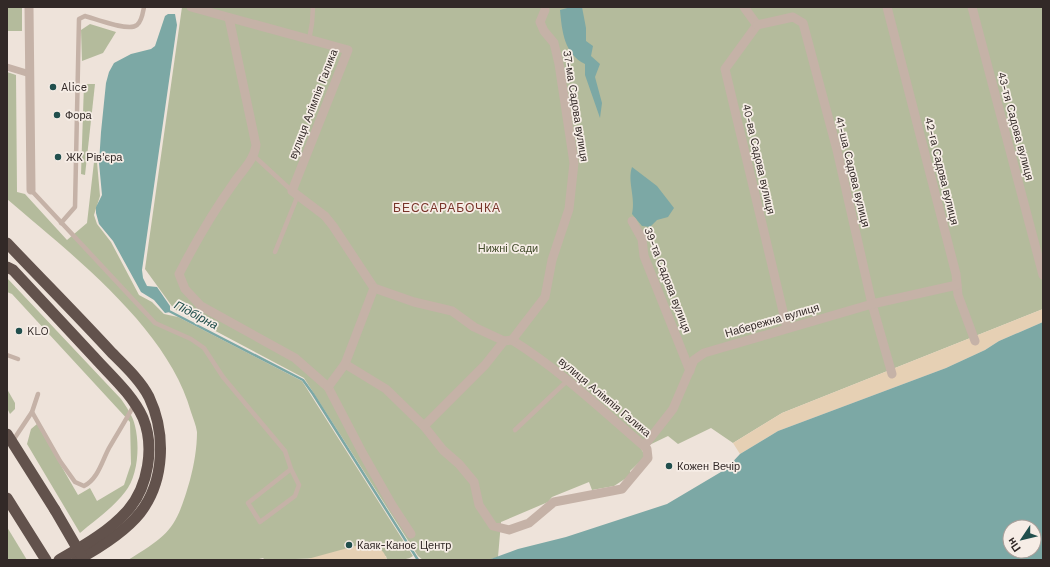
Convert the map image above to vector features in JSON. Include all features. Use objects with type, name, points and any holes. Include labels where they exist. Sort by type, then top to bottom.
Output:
[{"type":"highway","points":[[7,243],[82,320],[136,379],[149,396],[160,434],[161,458],[150,498],[140,513],[128,525],[96,549],[77,560]]},
{"type":"highway","points":[[7,267],[13,270],[125,391],[135,404],[143,419],[148,438],[148,462],[144,480],[137,497],[128,511],[88,543],[59,560]]},
{"type":"highway","points":[[10,438],[84,560]]},
{"type":"highway","points":[[7,498],[46,560]]},
{"type":"street","points":[[29,7],[31,190]]},
{"type":"street","name":"вулиця Алімпія Галика","points":[[191,7],[348,50],[295,193]]},
{"type":"street","points":[[744,7],[757,25]]},
{"type":"street","name":"42-га Садова вулиця","points":[[887,7],[956,274],[958,295],[975,341]]},
{"type":"street","name":"43-тя Садова вулиця","points":[[972,7],[1043,275]]},
{"type":"street","name":"37-ма Садова вулиця","points":[[508,341],[545,297],[552,260],[569,209],[574,163],[559,64],[554,43],[544,31],[540,22],[545,10]]},
{"type":"street","name":"41-ша Садова вулиця","points":[[757,25],[794,17],[803,23],[837,150],[872,304],[892,374]]},
{"type":"street","points":[[229,18],[256,145],[254,156],[233,183],[193,247],[179,274],[185,289],[201,306],[295,358],[328,388],[373,473],[411,534]]},
{"type":"street","name":"40-ва Садова вулиця","points":[[757,25],[725,68],[787,328]]},
{"type":"street","points":[[7,67],[30,74]]},
{"type":"street","points":[[295,193],[325,216],[374,288],[345,364],[328,388]]},
{"type":"street","name":"39-та Садова вулиця","points":[[632,221],[642,239],[644,256],[690,370]]},
{"type":"street","name":"Набережна вулиця","points":[[644,446],[673,409],[694,360],[704,353],[872,304],[957,284]]},
{"type":"street","name":"вулиця Алімпія Галика","points":[[345,364],[386,389],[424,426],[443,450],[460,464],[474,482],[479,505],[493,526],[509,530],[529,523],[554,502],[622,490],[648,458],[644,446],[568,380],[534,354],[474,327],[452,310],[414,302],[374,288]]},
{"type":"street","points":[[424,426],[508,341]]},
{"type":"lane","points":[[61,223],[75,207],[79,19],[86,16],[128,28],[137,25],[141,20],[144,7]]},
{"type":"lane","points":[[309,40],[313,7]]},
{"type":"lane","points":[[254,156],[295,193],[275,252]]},
{"type":"lane","points":[[31,190],[155,323],[191,339],[204,348],[223,377],[285,452],[299,485],[295,496],[260,522],[248,503],[291,469]]},
{"type":"lane","points":[[7,355],[18,359]]},
{"type":"lane","points":[[515,430],[568,380]]},
{"type":"lane","points":[[10,438],[32,412],[38,394]]},
{"type":"lane","points":[[32,412],[60,461],[75,482],[84,486],[90,483],[97,474],[108,450],[135,404]]},
{"type":"green space","points":[[7,7],[22,7],[22,31],[7,31]]},
{"type":"green space","name":"Нижні Сади","points":[[182,7],[1043,7],[1043,309],[782,413],[733,443],[711,428],[678,444],[668,436],[641,449],[646,456],[630,471],[631,475],[614,486],[592,490],[589,482],[552,497],[548,502],[501,522],[498,557],[488,560],[423,560],[418,556],[304,378],[174,309],[145,269]]},
{"type":"green space","points":[[90,24],[116,32],[103,53],[82,61],[81,30]]},
{"type":"green space","points":[[7,72],[16,75],[17,192],[25,194],[67,240],[87,223],[94,162],[97,162],[100,196],[94,215],[97,224],[111,242],[139,295],[152,302],[164,314],[178,317],[302,381],[413,556],[407,559],[397,560],[387,560],[386,556],[265,560],[263,558],[255,560],[128,560],[162,536],[170,529],[175,520],[185,496],[193,468],[197,432],[196,427],[179,381],[162,351],[140,322],[87,268],[7,199]]},
{"type":"green space","points":[[84,84],[95,84],[85,175],[81,174]]},
{"type":"green space","points":[[7,278],[121,399],[130,412],[134,422],[137,434],[137,460],[133,478],[125,492],[115,503],[80,533],[27,444],[31,429],[37,424],[78,495],[90,488],[97,501],[124,485],[131,464],[130,422],[12,294],[7,292]]},
{"type":"green space","points":[[7,389],[15,403],[15,409],[10,414],[7,408]]},
{"type":"green space","points":[[7,527],[27,560],[7,560]]},
{"type":"sand","points":[[1043,309],[1043,322],[999,341],[985,350],[946,368],[778,431],[740,454],[733,443],[782,413]]},
{"type":"sand","points":[[366,543],[379,548],[386,556],[387,560],[304,560]]},
{"type":"water","points":[[571,7],[582,7],[586,28],[586,41],[593,46],[591,56],[600,64],[595,77],[602,103],[600,118],[585,75],[585,64],[578,60],[568,48],[563,34],[560,10]]},
{"type":"water","points":[[168,14],[175,14],[177,25],[142,270],[143,278],[147,286],[157,287],[170,306],[170,312],[165,313],[154,300],[141,292],[113,241],[99,224],[96,207],[102,195],[99,163],[106,83],[109,72],[114,63],[131,54],[151,49],[155,46],[165,16]]},
{"type":"water","points":[[632,167],[657,186],[674,208],[668,217],[657,220],[650,227],[642,226],[632,214],[633,202],[630,178]]},
{"type":"water","points":[[1043,322],[1043,560],[488,560],[518,549],[566,537],[667,504],[726,469],[740,454],[778,431],[946,368],[985,350],[999,341]]},
{"type":"waterway","name":"Підбірна","points":[[169,311],[303,380],[418,560]]},
{"type":"place","name":"Alice","points":[[53,87]]},
{"type":"place","name":"Фора","points":[[57,115]]},
{"type":"place","name":"ЖК Рів'єра","points":[[58,157]]},
{"type":"place","name":"KLO","points":[[19,331]]},
{"type":"place","name":"Кожен Вечір","points":[[669,466]]},
{"type":"place","name":"Каяк-Каноє Центр","points":[[349,545]]},
{"type":"district","name":"БЕССАРАБОЧКА","points":[[447,208]]}]
